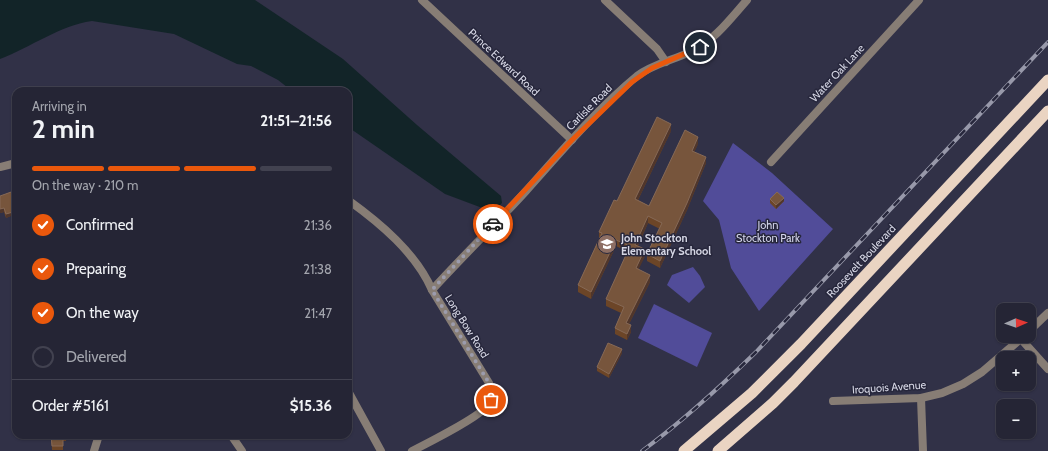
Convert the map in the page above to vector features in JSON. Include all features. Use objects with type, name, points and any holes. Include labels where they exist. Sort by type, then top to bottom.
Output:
[{"type":"highway","name":"Roosevelt Boulevard","points":[[684,451],[752,393],[802,344],[1048,80]]},
{"type":"highway","points":[[718,451],[773,403],[794,382],[1048,111]]},
{"type":"street","name":"Prince Edward Road","points":[[422,0],[572,140]]},
{"type":"street","points":[[605,0],[658,49],[666,62]]},
{"type":"street","name":"Carlisle Road","points":[[432,290],[572,140],[639,75],[692,51],[706,42],[721,29],[747,0]]},
{"type":"street","name":"Water Oak Lane","points":[[771,162],[920,0]]},
{"type":"street","points":[[0,167],[12,164]]},
{"type":"street","name":"Long Bow Road","points":[[352,203],[378,224],[398,243],[426,278],[489,383],[492,391],[491,400],[480,414],[412,451]]},
{"type":"street","points":[[1036,324],[1048,313]]},
{"type":"street","name":"Iroquois Avenue","points":[[833,401],[921,398],[942,393],[982,372],[1016,343]]},
{"type":"street","points":[[1028,343],[1048,369]]},
{"type":"street","points":[[921,398],[923,451]]},
{"type":"street","points":[[352,399],[381,451]]},
{"type":"street","points":[[94,451],[98,439]]},
{"type":"street","points":[[234,439],[242,451]]},
{"type":"green space","name":"John Stockton Park","points":[[733,143],[772,173],[833,229],[759,311],[731,268],[719,220],[703,201]]},
{"type":"green space","points":[[693,267],[700,276],[705,287],[689,303],[667,285],[672,275]]},
{"type":"green space","points":[[654,304],[712,333],[697,367],[638,338]]},
{"type":"shaded area","points":[[0,0],[255,0],[343,59],[417,125],[501,196],[502,203],[493,212],[445,194],[352,130],[352,87],[287,87],[278,80],[251,66],[237,64],[174,34],[92,21],[68,27],[0,59]]},
{"type":"building","points":[[657,117],[671,124],[635,199],[649,206],[685,130],[698,137],[692,151],[706,157],[687,203],[660,261],[647,254],[662,223],[648,216],[635,245],[645,249],[636,268],[650,275],[626,323],[631,325],[627,334],[615,328],[624,307],[606,299],[630,246],[616,240],[591,292],[578,285],[602,233],[599,232],[614,200],[617,201]]},
{"type":"building","points":[[12,192],[12,212],[6,214],[4,208],[0,209],[0,196]]},
{"type":"building","points":[[777,192],[784,198],[776,205],[770,199]]},
{"type":"building","points":[[608,343],[622,349],[609,374],[597,367]]},
{"type":"building","points":[[51,439],[63,439],[63,446],[52,446]]},
{"type":"railway","points":[[642,451],[701,403],[756,352],[1048,42]]},
{"type":"way so far","points":[[491,400],[492,391],[489,383],[432,290],[493,224]]},
{"type":"place","name":"John Stockton Elementary School","points":[[607,244]]},
{"type":"route","points":[[493,224],[524,193],[572,140],[639,75],[700,47]]}]
